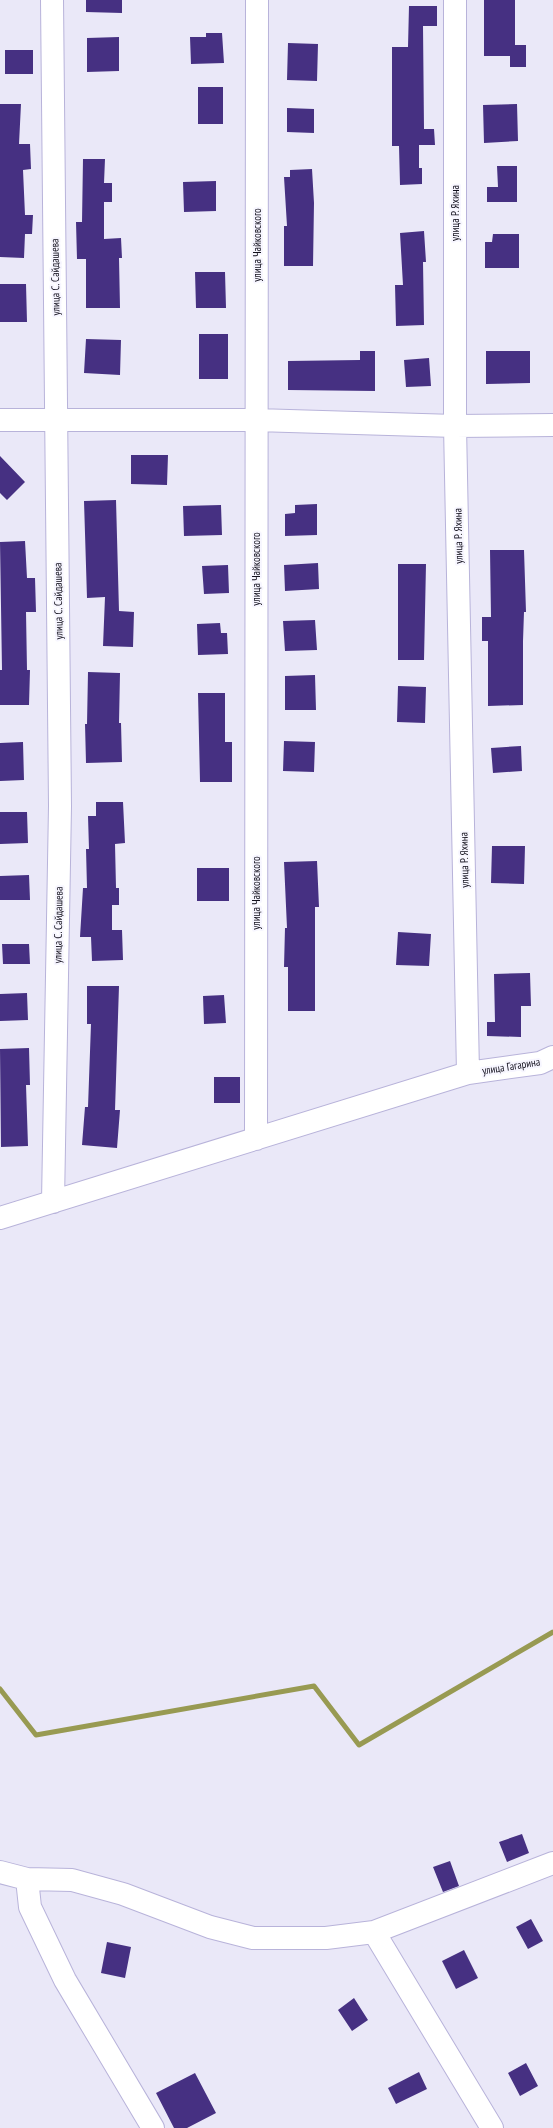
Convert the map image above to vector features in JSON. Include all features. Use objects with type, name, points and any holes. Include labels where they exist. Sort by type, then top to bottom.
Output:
[{"type":"street","name":"улица С. Сайдашева","points":[[52,0],[60,806],[53,1202]]},
{"type":"street","name":"улица Чайковского","points":[[256,1139],[257,0]]},
{"type":"street","name":"улица Р. Яхина","points":[[455,0],[455,426],[468,1073]]},
{"type":"street","points":[[0,420],[256,420],[455,426],[553,425]]},
{"type":"street","name":"улица Гагарина","points":[[0,1218],[468,1073],[540,1063],[553,1057]]},
{"type":"street","points":[[0,1872],[28,1879],[72,1880],[123,1894],[210,1927],[253,1938],[326,1938],[374,1932],[553,1863]]},
{"type":"street","points":[[28,1879],[30,1907],[65,1980],[153,2128]]},
{"type":"street","points":[[374,1932],[492,2128]]},
{"type":"building","points":[[86,0],[122,0],[122,13],[86,12]]},
{"type":"building","points":[[484,0],[515,0],[515,45],[526,45],[526,67],[510,67],[510,56],[484,56]]},
{"type":"building","points":[[409,6],[437,6],[437,26],[423,26],[424,129],[434,129],[435,145],[419,145],[419,168],[422,168],[422,184],[400,185],[399,146],[392,146],[392,47],[408,47]]},
{"type":"building","points":[[206,33],[222,33],[224,63],[191,64],[190,37],[206,37]]},
{"type":"building","points":[[119,37],[119,71],[87,72],[87,38]]},
{"type":"building","points":[[288,43],[318,44],[317,81],[287,80]]},
{"type":"building","points":[[5,50],[33,50],[33,74],[5,74]]},
{"type":"building","points":[[198,87],[223,87],[223,124],[198,124]]},
{"type":"building","points":[[0,104],[21,104],[19,144],[30,144],[31,169],[23,170],[25,215],[33,215],[32,234],[25,234],[24,258],[0,257]]},
{"type":"building","points":[[517,104],[518,141],[484,143],[483,105]]},
{"type":"building","points":[[287,108],[314,109],[314,133],[287,132]]},
{"type":"building","points":[[83,159],[105,159],[104,183],[112,183],[112,202],[104,202],[104,239],[121,238],[122,258],[119,258],[120,308],[86,308],[86,259],[77,259],[76,222],[82,222]]},
{"type":"building","points":[[497,166],[517,166],[517,202],[487,202],[487,187],[498,187]]},
{"type":"building","points":[[312,169],[314,203],[313,266],[284,266],[284,226],[287,226],[284,177],[290,177],[290,170]]},
{"type":"building","points":[[216,181],[216,211],[184,212],[183,182]]},
{"type":"building","points":[[424,231],[426,262],[423,262],[424,325],[396,326],[395,285],[403,285],[400,233]]},
{"type":"building","points":[[493,234],[519,234],[519,268],[485,268],[485,242],[492,242]]},
{"type":"building","points":[[195,272],[225,272],[226,308],[196,308]]},
{"type":"building","points":[[0,284],[26,284],[27,322],[0,322]]},
{"type":"building","points":[[199,334],[228,334],[228,379],[199,379]]},
{"type":"building","points":[[86,339],[121,340],[120,375],[84,373]]},
{"type":"building","points":[[360,351],[375,351],[375,391],[288,390],[288,361],[360,360]]},
{"type":"building","points":[[486,351],[530,351],[530,383],[486,384]]},
{"type":"building","points":[[429,358],[431,386],[406,387],[404,360]]},
{"type":"building","points":[[131,455],[168,455],[167,485],[131,484]]},
{"type":"building","points":[[0,456],[25,482],[7,500],[0,493]]},
{"type":"building","points":[[116,500],[119,611],[134,612],[133,647],[103,646],[105,597],[87,598],[84,501]]},
{"type":"building","points":[[317,504],[317,535],[285,536],[285,514],[295,513],[295,505]]},
{"type":"building","points":[[221,505],[222,535],[184,536],[183,506]]},
{"type":"building","points":[[25,541],[27,578],[35,578],[36,612],[26,612],[27,670],[30,670],[29,705],[0,705],[0,670],[2,670],[0,542]]},
{"type":"building","points":[[490,550],[524,550],[526,612],[524,612],[523,641],[523,705],[488,706],[488,641],[482,641],[482,617],[491,617]]},
{"type":"building","points":[[318,563],[319,589],[285,591],[284,565]]},
{"type":"building","points":[[398,564],[426,564],[424,660],[398,660]]},
{"type":"building","points":[[228,565],[229,593],[204,594],[202,566]]},
{"type":"building","points":[[315,620],[317,650],[285,651],[283,621]]},
{"type":"building","points":[[220,623],[221,633],[227,633],[228,654],[198,655],[197,624]]},
{"type":"building","points":[[88,672],[120,673],[119,723],[121,723],[122,762],[86,763],[85,724],[87,724]]},
{"type":"building","points":[[315,675],[316,710],[285,710],[285,676]]},
{"type":"building","points":[[398,686],[426,687],[425,723],[397,722]]},
{"type":"building","points":[[198,693],[225,693],[225,742],[232,742],[232,782],[200,782]]},
{"type":"building","points":[[284,741],[315,742],[314,772],[283,771]]},
{"type":"building","points":[[23,742],[24,780],[0,781],[0,743]]},
{"type":"building","points":[[521,746],[522,771],[493,773],[491,748]]},
{"type":"building","points":[[96,802],[123,802],[125,843],[115,844],[116,888],[119,888],[119,905],[112,905],[112,930],[122,930],[123,960],[92,961],[91,937],[80,937],[83,888],[87,888],[86,849],[89,849],[88,816],[96,816]]},
{"type":"building","points":[[0,812],[27,812],[28,843],[0,844]]},
{"type":"building","points":[[492,846],[525,846],[524,884],[491,883]]},
{"type":"building","points":[[317,861],[319,907],[315,907],[315,1011],[288,1011],[288,967],[284,967],[285,928],[287,928],[284,862]]},
{"type":"building","points":[[197,868],[229,868],[229,901],[197,901]]},
{"type":"building","points":[[29,875],[30,900],[0,900],[0,876]]},
{"type":"building","points":[[398,932],[431,934],[429,966],[396,965]]},
{"type":"building","points":[[2,944],[29,944],[30,964],[3,964]]},
{"type":"building","points":[[530,973],[531,1006],[521,1006],[521,1037],[487,1036],[487,1022],[495,1022],[494,974]]},
{"type":"building","points":[[87,986],[119,986],[115,1110],[120,1110],[117,1148],[82,1145],[85,1107],[88,1107],[91,1024],[87,1024]]},
{"type":"building","points":[[27,993],[28,1020],[0,1021],[0,994]]},
{"type":"building","points":[[224,995],[226,1023],[204,1024],[203,996]]},
{"type":"building","points":[[29,1048],[30,1085],[26,1085],[28,1146],[1,1147],[0,1049]]},
{"type":"building","points":[[214,1077],[240,1077],[240,1103],[214,1103]]},
{"type":"building","points":[[522,1834],[529,1853],[507,1862],[499,1842]]},
{"type":"building","points":[[450,1861],[459,1886],[443,1892],[433,1867]]},
{"type":"building","points":[[531,1919],[543,1941],[528,1949],[516,1927]]},
{"type":"building","points":[[107,1942],[131,1947],[125,1978],[101,1973]]},
{"type":"building","points":[[464,1950],[478,1978],[456,1989],[442,1961]]},
{"type":"building","points":[[354,1998],[368,2020],[352,2031],[338,2010]]},
{"type":"building","points":[[526,2063],[538,2086],[520,2096],[508,2073]]},
{"type":"building","points":[[419,2072],[427,2089],[396,2104],[388,2088]]},
{"type":"building","points":[[195,2073],[216,2113],[187,2128],[174,2128],[156,2093]]},
{"type":"waterway","points":[[0,1689],[36,1735],[314,1686],[359,1745],[553,1632]]}]
